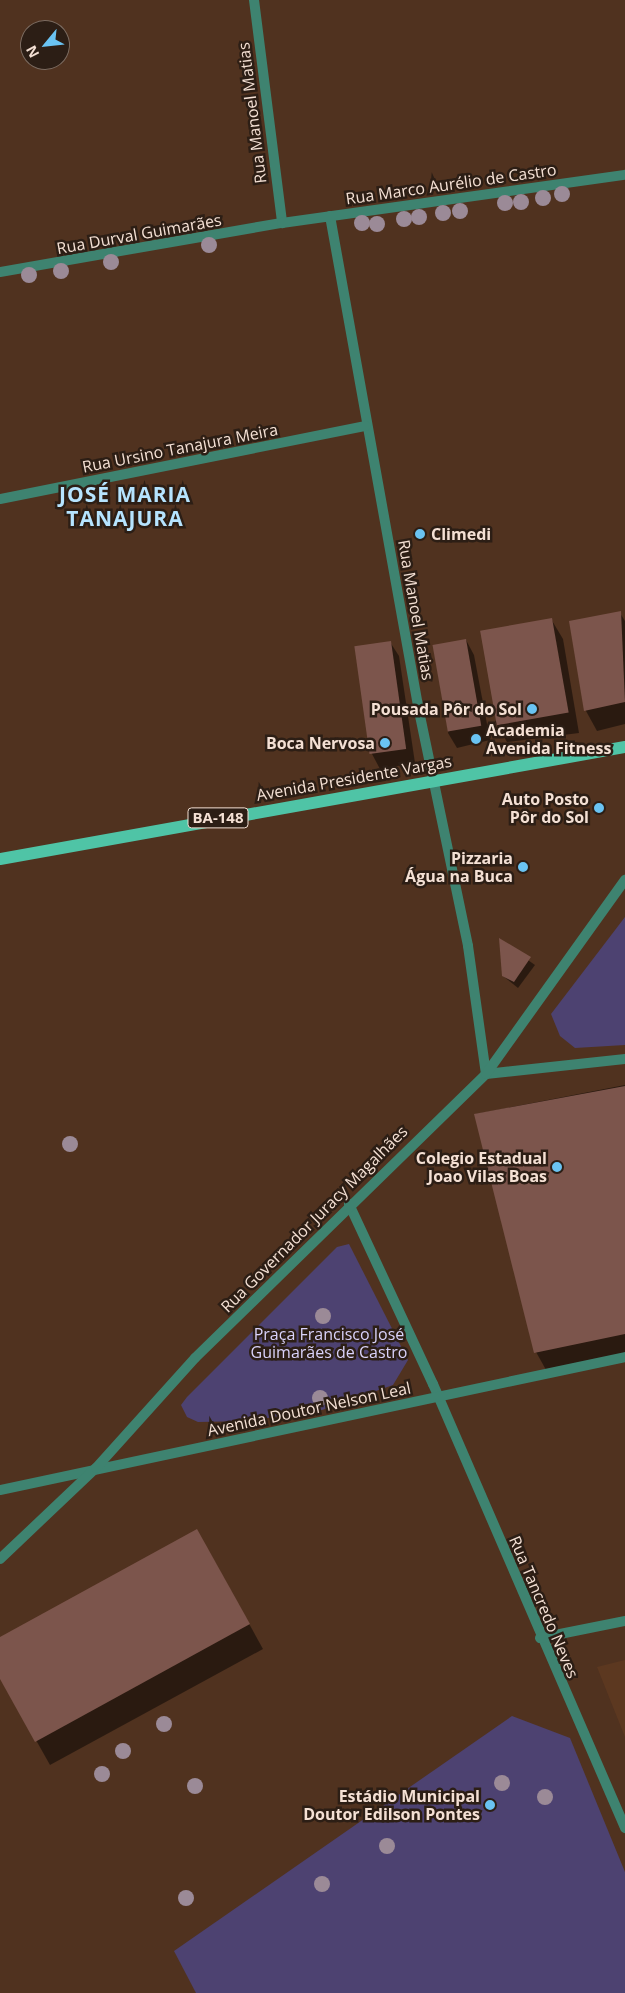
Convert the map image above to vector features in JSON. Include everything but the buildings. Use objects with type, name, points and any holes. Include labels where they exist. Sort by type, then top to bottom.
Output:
[{"type":"main road","name":"Avenida Presidente Vargas","points":[[0,859],[625,747]]},
{"type":"street","name":"Rua Manoel Matias","points":[[254,0],[282,223]]},
{"type":"street","name":"Rua Marco Aurélio de Castro","points":[[282,223],[625,175]]},
{"type":"street","name":"Rua Manoel Matias","points":[[330,216],[366,426],[419,711],[437,781],[486,1074]]},
{"type":"street","name":"Rua Durval Guimarães","points":[[0,272],[282,223]]},
{"type":"street","name":"Rua Ursino Tanajura Meira","points":[[0,499],[366,426]]},
{"type":"street","name":"Rua Governador Juracy Magalhães","points":[[0,1560],[96,1468],[194,1358],[348,1204],[486,1074],[625,880]]},
{"type":"street","points":[[486,1074],[625,1059]]},
{"type":"street","name":"Rua Tancredo Neves","points":[[348,1204],[438,1397],[540,1638],[625,1828]]},
{"type":"street","name":"Avenida Doutor Nelson Leal","points":[[0,1490],[625,1356]]},
{"type":"street","points":[[540,1638],[625,1621]]},
{"type":"shaded area","points":[[625,1660],[625,1737],[597,1667]]},
{"type":"green space","points":[[625,917],[625,1045],[575,1048],[560,1036],[551,1014]]},
{"type":"green space","name":"Praça Francisco José Guimarães de Castro","points":[[349,1244],[408,1360],[393,1385],[322,1410],[248,1421],[198,1422],[187,1417],[181,1405],[187,1397],[337,1247]]},
{"type":"green space","name":"Estádio Municipal Doutor Edilson Pontes","points":[[512,1716],[570,1738],[625,1872],[625,1993],[196,1993],[174,1951]]},
{"type":"place","name":"Climedi","points":[[420,534]]},
{"type":"place","name":"Pousada Pôr do Sol","points":[[532,709]]},
{"type":"place","name":"Academia Avenida Fitness","points":[[476,739]]},
{"type":"place","name":"Boca Nervosa","points":[[385,743]]},
{"type":"place","name":"Auto Posto Pôr do Sol","points":[[599,808]]},
{"type":"place","name":"Pizzaria Água na Buca","points":[[523,867]]},
{"type":"place","name":"Colegio Estadual Joao Vilas Boas","points":[[557,1167]]},
{"type":"place","name":"Estádio Municipal Doutor Edilson Pontes","points":[[490,1805]]},
{"type":"district","name":"JOSÉ MARIA TANAJURA","points":[[125,506]]}]
